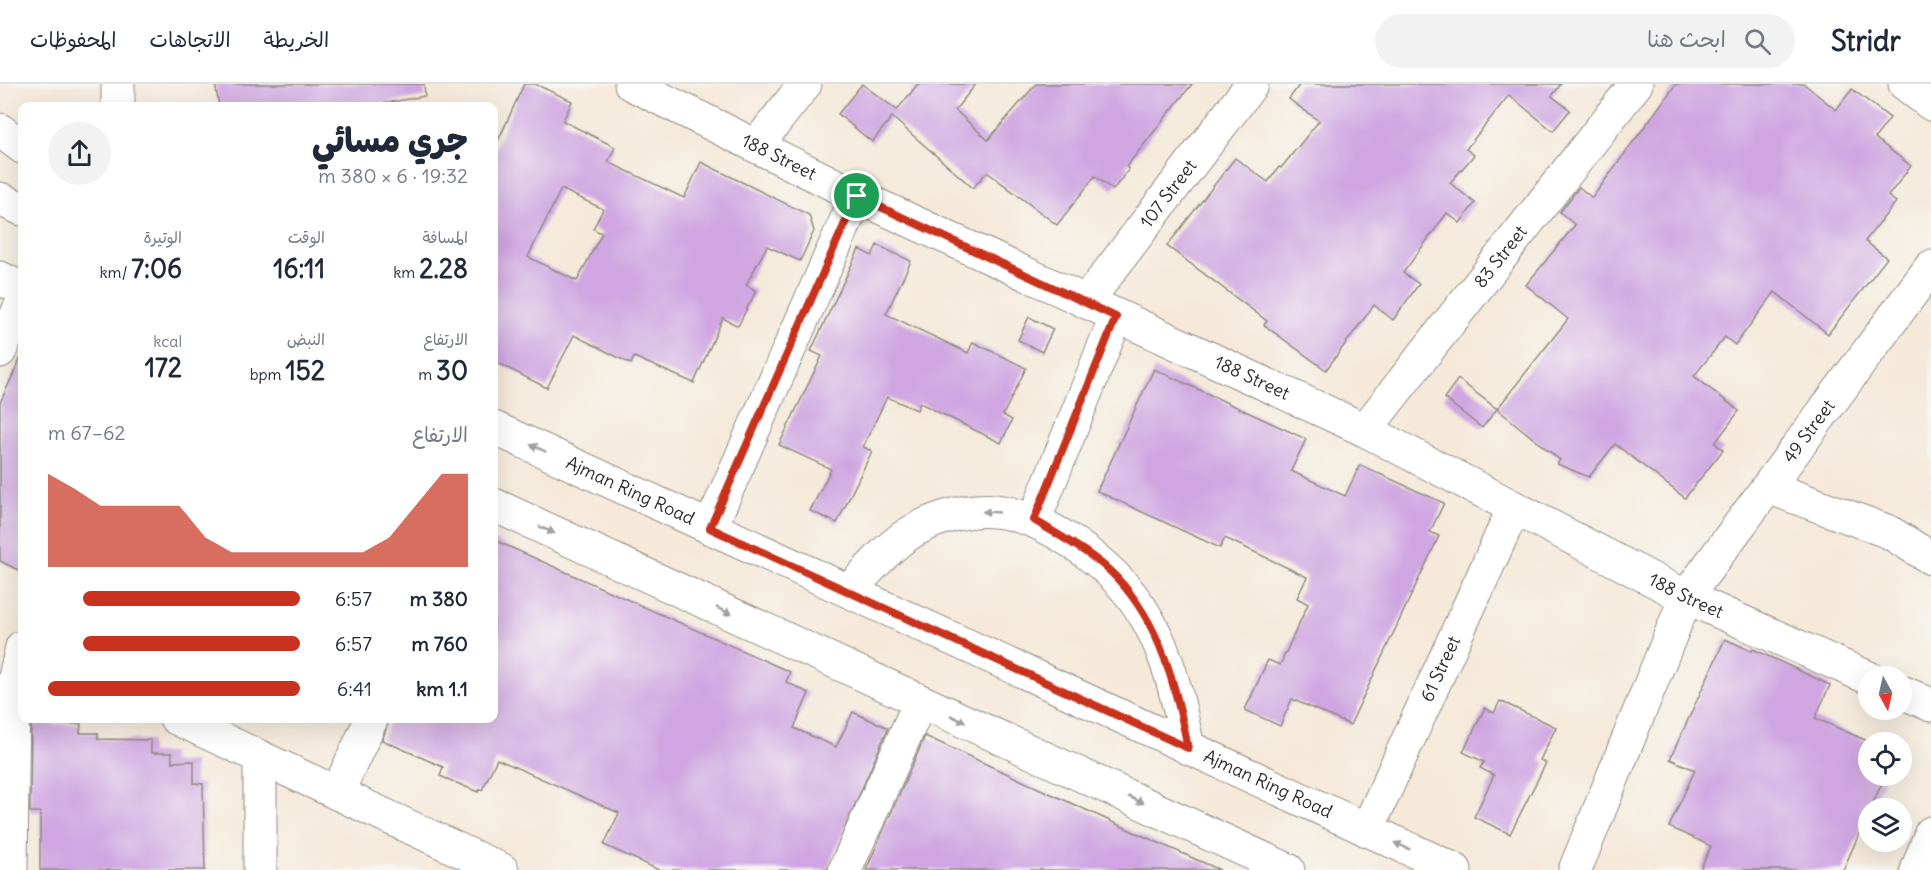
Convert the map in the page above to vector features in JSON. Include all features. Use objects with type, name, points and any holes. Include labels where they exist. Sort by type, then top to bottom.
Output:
[{"type":"street","points":[[118,84],[118,102]]},
{"type":"street","name":"188 Street","points":[[631,84],[857,196],[1365,430],[1686,597],[1858,673]]},
{"type":"street","points":[[756,146],[805,84]]},
{"type":"street","name":"107 Street","points":[[1086,302],[1252,84]]},
{"type":"street","name":"83 Street","points":[[1365,430],[1636,84]]},
{"type":"street","points":[[1905,84],[1931,104]]},
{"type":"street","points":[[0,130],[18,144]]},
{"type":"street","points":[[710,528],[857,196]]},
{"type":"street","points":[[0,199],[18,207]]},
{"type":"street","name":"49 Street","points":[[1575,870],[1686,597],[1928,275]]},
{"type":"street","points":[[0,279],[18,287]]},
{"type":"street","points":[[0,351],[18,312]]},
{"type":"street","points":[[1034,520],[1116,317]]},
{"type":"street","name":"Ajman Ring Road","points":[[498,430],[1455,870]]},
{"type":"street","points":[[1768,487],[1889,532],[1931,558]]},
{"type":"street","name":"61 Street","points":[[1367,830],[1514,507]]},
{"type":"street","points":[[498,508],[1276,867]]},
{"type":"street","points":[[849,591],[904,537],[932,522],[963,513],[994,511],[1034,520],[1079,548],[1116,576],[1140,607],[1160,645],[1176,686],[1188,748]]},
{"type":"street","points":[[0,637],[18,645]]},
{"type":"street","points":[[7,856],[13,686],[18,664]]},
{"type":"street","points":[[1912,696],[1931,705]]},
{"type":"street","points":[[845,870],[920,702]]},
{"type":"street","points":[[187,723],[502,870]]},
{"type":"street","points":[[337,793],[370,723]]},
{"type":"street","points":[[260,757],[260,870]]},
{"type":"street","points":[[1917,870],[1931,833]]},
{"type":"building","points":[[215,84],[424,84],[425,96],[391,102],[218,102]]},
{"type":"building","points":[[524,84],[535,84],[572,101],[563,121],[615,147],[608,162],[684,198],[701,162],[809,215],[814,231],[800,261],[767,246],[746,285],[756,291],[738,326],[723,318],[694,383],[634,357],[631,364],[574,335],[547,388],[498,363],[498,141]],"holes":[[[561,189],[603,209],[593,229],[602,233],[577,281],[528,257]]]},
{"type":"building","points":[[862,84],[897,110],[918,84],[976,84],[955,110],[988,140],[1036,84],[1192,84],[1126,167],[1129,169],[1113,190],[1095,176],[1057,225],[987,172],[973,188],[892,117],[872,142],[838,114]]},
{"type":"building","points":[[1300,84],[1561,84],[1552,96],[1570,110],[1553,131],[1509,95],[1466,149],[1474,155],[1450,183],[1475,203],[1460,223],[1447,213],[1403,273],[1419,284],[1393,320],[1374,305],[1326,370],[1264,325],[1267,321],[1167,246],[1235,158],[1268,182],[1279,167],[1281,168],[1319,121],[1289,99]]},
{"type":"building","points":[[1676,84],[1804,84],[1836,110],[1852,89],[1890,118],[1875,138],[1911,166],[1888,196],[1896,202],[1865,241],[1887,258],[1828,334],[1775,292],[1735,345],[1725,337],[1694,376],[1739,411],[1715,443],[1723,450],[1685,498],[1615,444],[1589,477],[1557,464],[1560,460],[1497,409],[1568,319],[1526,285],[1575,225],[1560,212],[1579,187],[1592,198]]},
{"type":"building","points":[[877,245],[911,261],[886,314],[968,353],[973,342],[1026,368],[1003,415],[1012,420],[1001,443],[920,403],[917,410],[887,397],[863,447],[872,451],[837,523],[810,511],[831,469],[779,445],[822,356],[811,351],[859,249],[872,256]]},
{"type":"building","points":[[1029,317],[1053,329],[1042,352],[1018,340]]},
{"type":"building","points":[[18,364],[18,570],[0,561],[0,403]]},
{"type":"building","points":[[1154,369],[1306,439],[1291,471],[1345,496],[1360,465],[1444,503],[1430,532],[1439,536],[1350,725],[1292,699],[1280,726],[1245,710],[1268,660],[1280,665],[1308,604],[1297,598],[1307,577],[1225,538],[1220,548],[1097,491]]},
{"type":"building","points":[[1458,379],[1497,409],[1482,428],[1444,398]]},
{"type":"building","points":[[498,542],[790,672],[786,682],[809,693],[794,728],[836,747],[853,712],[888,728],[827,870],[659,870],[604,845],[619,813],[497,759],[482,790],[478,792],[440,776],[443,767],[382,740],[388,723],[498,723]]},
{"type":"building","points":[[1725,639],[1752,651],[1753,649],[1830,685],[1815,718],[1858,737],[1858,786],[1881,786],[1875,798],[1858,798],[1858,836],[1843,870],[1700,870],[1711,846],[1669,827],[1695,770],[1670,759]]},
{"type":"building","points":[[1500,701],[1556,727],[1540,760],[1546,763],[1510,834],[1474,817],[1494,775],[1480,768],[1484,762],[1463,752],[1485,708],[1494,713]]},
{"type":"building","points":[[31,724],[81,724],[80,733],[98,733],[98,739],[151,740],[151,753],[172,753],[172,762],[194,761],[194,783],[203,784],[205,870],[40,870],[40,812],[30,812]]},
{"type":"building","points":[[925,736],[1134,832],[1220,870],[866,870]]},
{"type":"route","points":[[857,196],[1116,317],[1034,520],[1079,548],[1116,576],[1140,607],[1160,645],[1176,686],[1188,748],[710,528],[857,196]]}]
